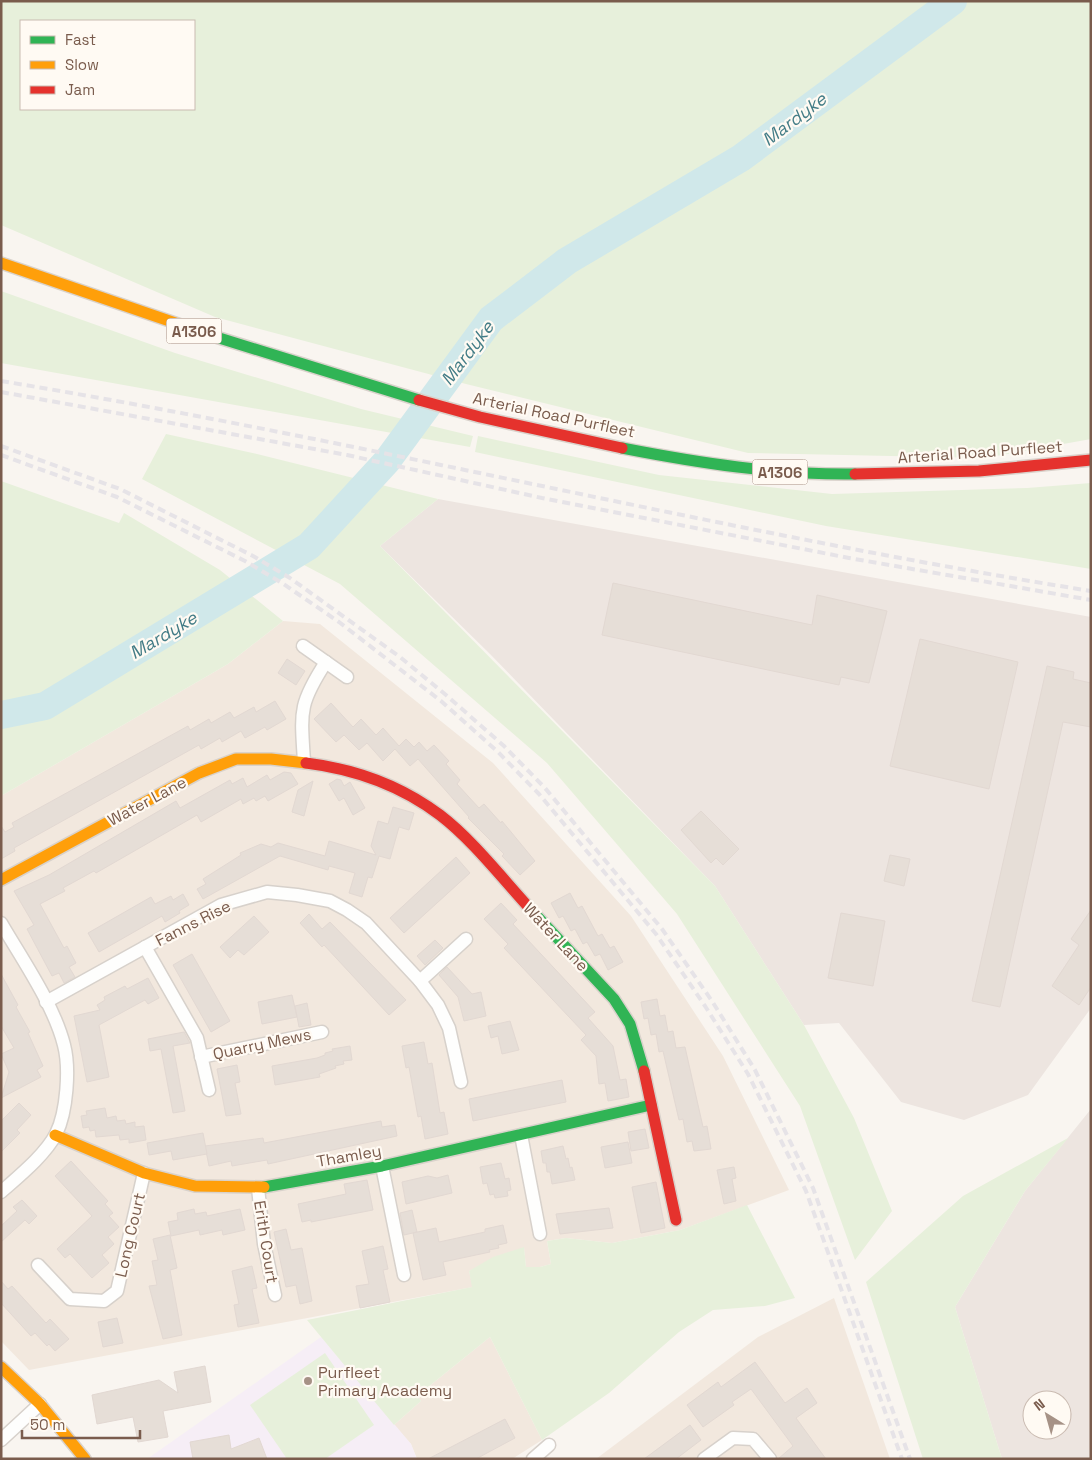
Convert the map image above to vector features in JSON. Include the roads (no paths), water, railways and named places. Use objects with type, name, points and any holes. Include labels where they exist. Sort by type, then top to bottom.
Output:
[{"type":"street","name":"Arterial Road Purfleet","points":[[1,263],[200,334],[389,392],[474,416],[589,442],[778,472],[947,474],[1007,470],[1091,460]]},
{"type":"street","points":[[303,646],[347,677]]},
{"type":"street","points":[[304,762],[301,712],[308,689],[326,662]]},
{"type":"street","name":"Water Lane","points":[[1,880],[206,770],[236,759],[271,759],[304,762],[358,772],[394,787],[440,815],[470,844],[614,1000],[630,1024],[642,1063],[676,1220]]},
{"type":"street","name":"Fanns Rise","points":[[46,1002],[221,905],[267,892],[330,901],[366,923],[420,981],[438,1006],[449,1028],[461,1082]]},
{"type":"street","points":[[1,923],[46,1002],[64,1045],[67,1099],[55,1135],[31,1165],[1,1192]]},
{"type":"street","points":[[420,981],[466,939]]},
{"type":"street","name":"Quarry Mews","points":[[145,947],[197,1038],[209,1090]]},
{"type":"street","name":"Quarry Mews","points":[[201,1057],[322,1032]]},
{"type":"street","name":"Thamley","points":[[55,1135],[144,1172],[195,1186],[258,1188],[382,1166],[651,1105]]},
{"type":"street","points":[[521,1135],[540,1234]]},
{"type":"street","points":[[382,1166],[404,1275]]},
{"type":"street","name":"Long Court","points":[[38,1265],[70,1299],[104,1301],[117,1291],[144,1172]]},
{"type":"street","name":"Erith Court","points":[[258,1188],[264,1244],[275,1296]]},
{"type":"street","points":[[1,1367],[40,1404],[85,1459]]},
{"type":"street","points":[[1,1440],[40,1404]]},
{"type":"street","points":[[704,1459],[733,1438],[753,1439],[770,1459]]},
{"type":"street","points":[[533,1459],[549,1445]]},
{"type":"waterway","name":"Mardyke","points":[[1,715],[45,706],[309,546],[387,461],[491,319],[567,261],[741,158],[953,1]]},
{"type":"railway","points":[[1,381],[274,431],[818,542],[954,568],[1091,591]]},
{"type":"railway","points":[[1,392],[347,455],[542,498],[849,558],[1091,600]]},
{"type":"railway","points":[[1,446],[120,489],[253,556],[290,578],[400,657],[504,746],[545,788],[662,929],[712,1001],[755,1070],[813,1188],[910,1459]]},
{"type":"railway","points":[[1,455],[117,497],[245,561],[282,583],[339,622],[441,701],[498,752],[539,794],[656,934],[748,1074],[806,1191],[902,1459]]},
{"type":"place","name":"Purfleet Primary Academy","points":[[308,1381]]}]
